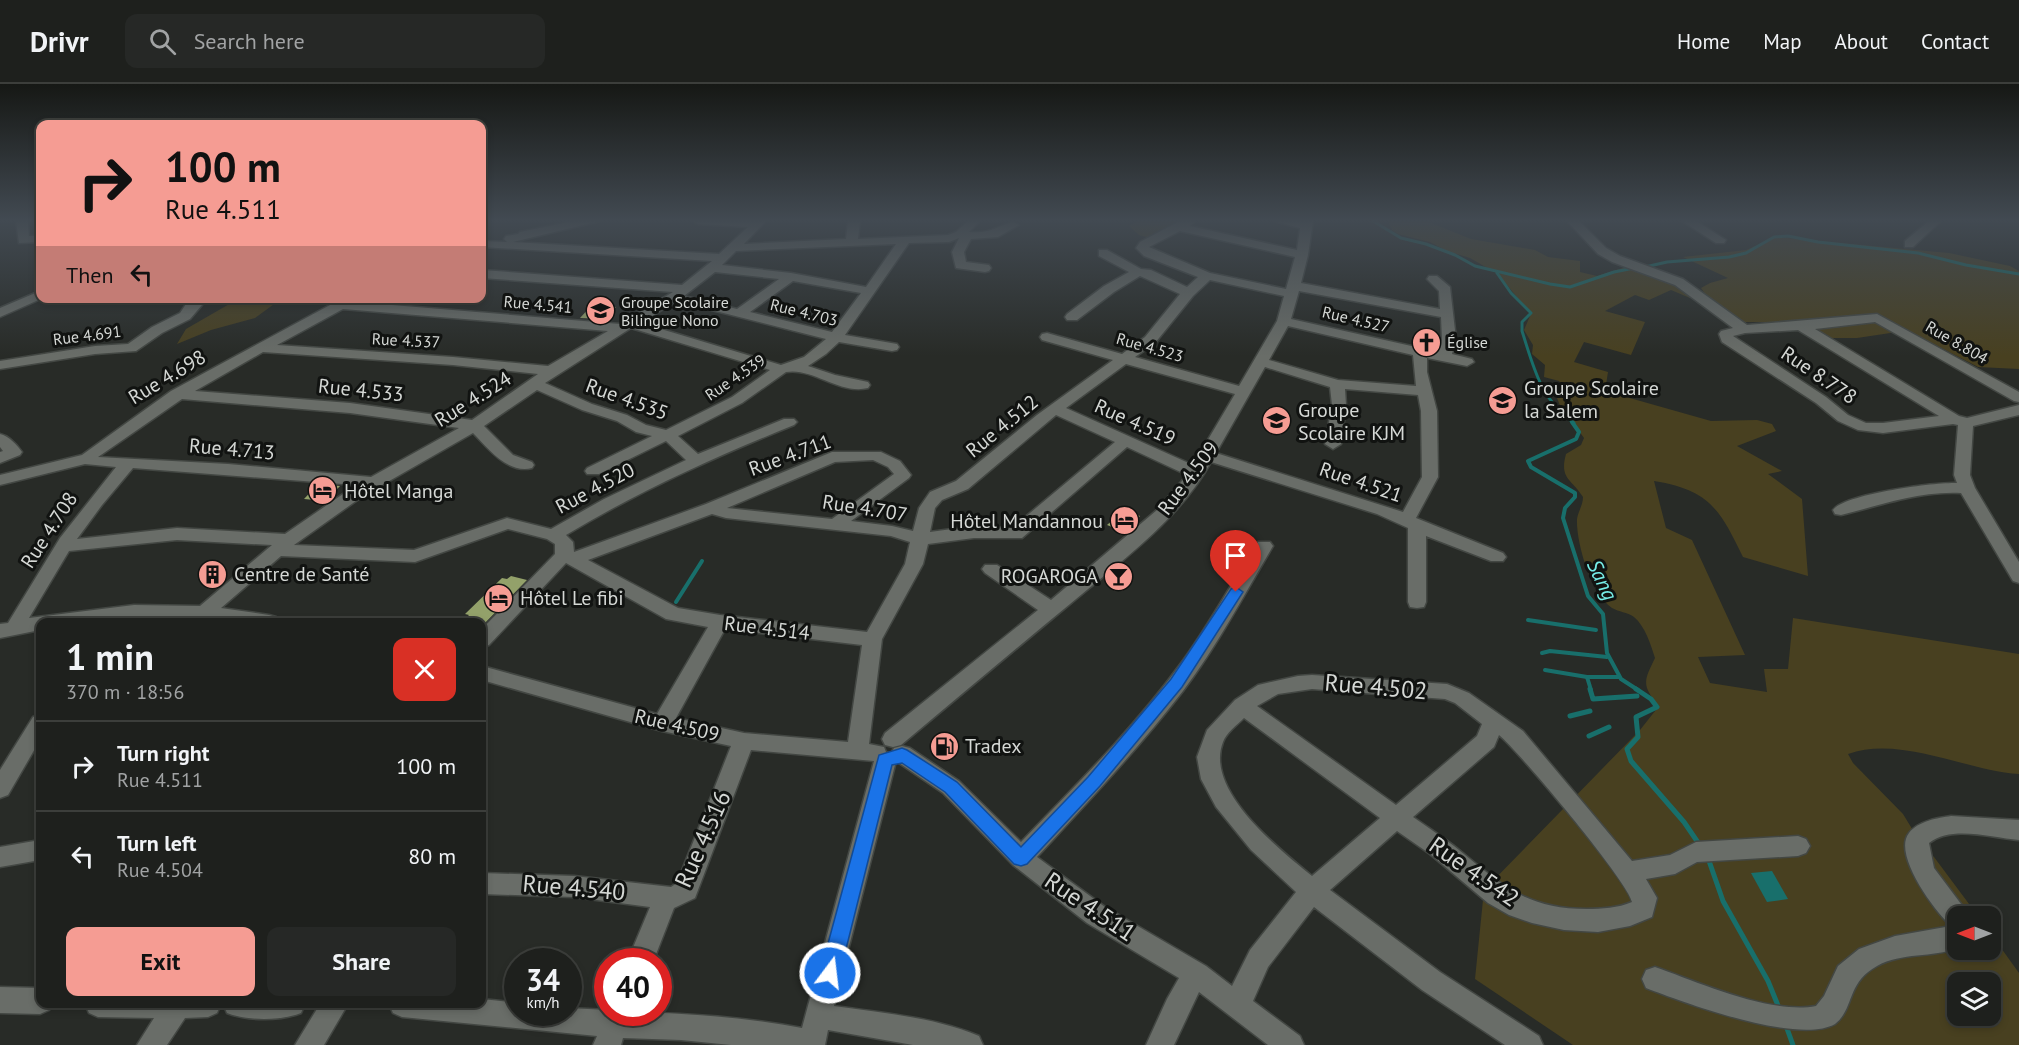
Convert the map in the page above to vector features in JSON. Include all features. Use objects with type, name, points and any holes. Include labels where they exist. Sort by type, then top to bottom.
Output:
[{"type":"street","name":"Rue 4.524","points":[[206,611],[282,545],[374,482],[474,425],[536,384],[551,371],[679,293],[712,266]]},
{"type":"street","points":[[750,266],[791,277],[869,291]]},
{"type":"street","points":[[798,367],[826,348],[887,266]]},
{"type":"street","points":[[967,266],[985,268]]},
{"type":"street","points":[[1127,266],[1188,293]]},
{"type":"street","points":[[1181,266],[1207,276],[1447,314]]},
{"type":"street","name":"Rue 4.509","points":[[486,674],[662,723],[744,741],[883,751],[1163,514],[1208,456],[1284,321],[1300,266]]},
{"type":"street","points":[[1635,266],[1679,282],[1744,329]]},
{"type":"street","points":[[1072,316],[1109,289],[1138,272]]},
{"type":"street","name":"Rue 4.703","points":[[486,274],[679,293],[740,313],[835,337],[891,347]]},
{"type":"street","name":"Rue 4.512","points":[[872,639],[914,564],[927,508],[936,496],[962,485],[1056,409],[1150,340],[1188,293],[1207,276]]},
{"type":"street","points":[[740,313],[791,277]]},
{"type":"street","points":[[1434,279],[1444,290],[1449,339],[1444,357],[1467,362]]},
{"type":"street","points":[[0,313],[36,296]]},
{"type":"street","name":"Rue 4.691","points":[[0,365],[95,350],[131,348],[157,330],[185,316],[196,303]]},
{"type":"street","name":"Rue 4.698","points":[[0,480],[88,458],[119,431],[177,394],[258,348],[346,303]]},
{"type":"street","name":"Rue 4.541","points":[[360,303],[627,326]]},
{"type":"street","name":"Rue 8.804","points":[[1801,326],[1877,318],[2019,398]]},
{"type":"street","name":"Rue 4.527","points":[[1284,321],[1444,357]]},
{"type":"street","name":"Rue 4.539","points":[[627,326],[781,369]]},
{"type":"street","name":"Rue 8.778","points":[[1960,421],[1801,326],[1744,329],[1726,334],[1726,339],[1785,376],[1854,424],[1883,428],[1960,421],[2019,410]]},
{"type":"street","name":"Rue 4.523","points":[[1047,338],[1244,392]]},
{"type":"street","name":"Rue 4.537","points":[[258,348],[453,361],[551,371]]},
{"type":"street","points":[[1417,602],[1412,523],[1430,477],[1429,411],[1420,372],[1420,352]]},
{"type":"street","points":[[1261,362],[1337,384],[1425,391]]},
{"type":"street","points":[[781,369],[798,367],[832,379],[863,386]]},
{"type":"street","name":"Rue 4.539","points":[[593,471],[740,399],[781,369]]},
{"type":"street","name":"Rue 4.535","points":[[536,384],[587,407],[622,418],[641,429],[668,435],[698,462]]},
{"type":"street","points":[[1333,444],[1339,405],[1337,384]]},
{"type":"street","name":"Rue 4.533","points":[[177,394],[350,408],[474,425]]},
{"type":"street","name":"Rue 4.519","points":[[1056,409],[1197,473]]},
{"type":"street","points":[[1960,421],[1962,475],[1967,488],[2018,575]]},
{"type":"street","name":"Rue 4.520","points":[[569,557],[564,542],[553,535],[591,511],[789,422]]},
{"type":"street","points":[[474,425],[507,458],[526,465]]},
{"type":"street","points":[[0,439],[14,452],[0,458]]},
{"type":"street","name":"Rue 4.707","points":[[712,508],[726,513],[892,531],[921,539],[974,532],[1002,534],[1021,532],[1125,441]]},
{"type":"street","name":"Rue 4.711","points":[[712,508],[832,457],[875,455],[894,464],[901,471],[903,475],[836,524]]},
{"type":"street","name":"Rue 4.521","points":[[1208,456],[1355,500],[1497,557]]},
{"type":"street","name":"Rue 4.713","points":[[88,458],[91,461],[228,469],[374,482]]},
{"type":"street","name":"Rue 4.708","points":[[7,629],[81,518],[103,489],[129,463]]},
{"type":"street","points":[[1841,510],[1888,494],[1913,489],[1940,486],[1967,488]]},
{"type":"street","points":[[486,636],[569,557],[712,508]]},
{"type":"street","points":[[64,546],[177,534],[282,545],[422,555],[507,523],[553,535]]},
{"type":"street","points":[[1021,858],[1094,782],[1177,683],[1203,645],[1263,546]]},
{"type":"street","name":"Rue 4.514","points":[[569,557],[661,608],[692,618],[872,639]]},
{"type":"street","points":[[991,569],[1051,609]]},
{"type":"street","points":[[61,618],[112,617],[161,609],[206,611],[246,618]]},
{"type":"street","points":[[662,723],[720,622]]},
{"type":"street","points":[[7,629],[36,623]]},
{"type":"street","points":[[437,1008],[614,1028],[681,1027],[774,1036],[811,1044],[883,751],[872,639]]},
{"type":"street","name":"Rue 4.502","points":[[1493,721],[1462,698],[1447,692],[1312,682],[1270,687],[1242,706],[1212,739],[1209,760],[1215,786],[1223,801],[1258,843],[1312,891],[1431,981],[1529,1045]]},
{"type":"street","name":"Rue 4.542","points":[[1242,706],[1288,736],[1397,819],[1438,847],[1490,889],[1517,906],[1548,916],[1578,921],[1633,915],[1643,909],[1645,898],[1628,872],[1521,744],[1501,725],[1493,721]]},
{"type":"street","points":[[1238,1005],[1245,982],[1258,959],[1312,891],[1486,741],[1493,721]]},
{"type":"street","name":"Rue 4.516","points":[[646,948],[665,899],[676,897],[686,890],[744,741]]},
{"type":"street","points":[[0,789],[32,747]]},
{"type":"street","name":"Rue 4.511","points":[[883,751],[951,787],[1021,858],[1096,915],[1197,975],[1290,1045]]},
{"type":"street","points":[[1948,906],[1934,890],[1921,867],[1917,839],[1925,831],[1939,827],[1968,826],[2019,830]]},
{"type":"street","points":[[1628,872],[1675,864],[1696,852],[1798,846]]},
{"type":"street","points":[[0,857],[36,851]]},
{"type":"street","name":"Rue 4.540","points":[[486,883],[569,885],[615,889],[665,899]]},
{"type":"street","points":[[1655,979],[1770,1016],[1806,1021],[1822,1017],[1835,1003],[1847,975],[1872,956],[1898,945],[1947,939]]},
{"type":"street","points":[[1160,1045],[1181,997],[1197,975]]},
{"type":"street","points":[[0,1000],[36,1001]]},
{"type":"street","points":[[151,1045],[176,1008]]},
{"type":"street","points":[[309,1045],[332,1008]]},
{"type":"street","points":[[819,1016],[909,1031],[969,1045]]},
{"type":"shaded area","points":[[1484,266],[1580,266],[1580,272],[1597,276],[1629,266],[1678,285],[1695,297],[1690,298],[1671,290],[1649,300],[1635,295],[1605,311],[1645,322],[1631,355],[1584,342],[1574,362],[1608,372],[1605,391],[1711,421],[1757,420],[1772,424],[1776,431],[1737,446],[1782,471],[1768,474],[1802,499],[1808,576],[1743,557],[1727,527],[1711,505],[1688,490],[1654,481],[1666,528],[1692,540],[1745,655],[1698,657],[1710,683],[1767,692],[1764,669],[1788,669],[1793,618],[2019,654],[2019,774],[1999,772],[1911,751],[1868,749],[1848,754],[1853,763],[1903,814],[1914,832],[1911,838],[1934,857],[1971,906],[1947,906],[1947,960],[2001,960],[2001,948],[2019,973],[2019,1045],[1573,1045],[1475,979],[1484,890],[1640,730],[1659,706],[1649,693],[1646,683],[1648,672],[1655,658],[1647,636],[1634,617],[1612,608],[1604,601],[1586,567],[1577,529],[1577,519],[1583,497],[1565,474],[1564,469],[1566,454],[1581,445],[1584,438],[1557,398],[1555,390],[1563,386],[1559,381],[1544,377],[1545,365],[1532,354],[1533,345],[1524,330],[1530,316],[1498,274]]},
{"type":"shaded area","points":[[1702,266],[2010,266],[2019,271],[2019,369],[1978,367],[1924,339],[1897,332],[1857,338],[1831,338],[1800,325],[1780,322],[1742,322],[1712,304],[1701,288],[1728,278]]},
{"type":"shaded area","points":[[231,303],[276,303],[255,318],[211,330],[177,344],[186,329]]},
{"type":"water","points":[[1772,871],[1788,899],[1767,902],[1751,873]]},
{"type":"building","name":"Groupe Scolaire Bilingue Nono","points":[[591,306],[616,307],[606,319],[580,318]]},
{"type":"building","name":"Église","points":[[1423,331],[1438,333],[1436,349],[1419,346]]},
{"type":"building","name":"Groupe Scolaire la Salem","points":[[1495,393],[1514,396],[1515,407],[1495,404]]},
{"type":"building","name":"Hôtel Manga","points":[[318,484],[340,486],[326,501],[304,499]]},
{"type":"building","name":"Hôtel Mandannou","points":[[1124,510],[1140,516],[1125,532],[1107,525]]},
{"type":"building","name":"Hôtel Le fibi","points":[[511,576],[527,580],[486,622],[486,618],[466,618],[469,615],[465,614],[502,578],[507,579]]},
{"type":"waterway","name":"Sang","points":[[1475,266],[1570,287],[1614,272],[1634,268]]},
{"type":"waterway","points":[[1645,267],[1650,266]]},
{"type":"waterway","points":[[1971,266],[2019,274]]},
{"type":"waterway","name":"Sang","points":[[1497,273],[1511,293],[1531,313],[1522,322],[1522,331],[1535,370],[1553,404],[1574,423]]},
{"type":"waterway","name":"Sang","points":[[1572,422],[1579,432],[1576,439],[1528,461],[1531,467],[1575,493],[1575,497],[1565,508],[1563,518],[1588,596],[1603,614],[1607,653],[1621,679],[1638,690]]},
{"type":"waterway","points":[[676,602],[702,561]]},
{"type":"waterway","points":[[1528,620],[1596,630]]},
{"type":"waterway","points":[[1542,653],[1550,651],[1607,657]]},
{"type":"waterway","points":[[1545,670],[1587,677]]},
{"type":"waterway","points":[[1587,677],[1619,677]]},
{"type":"waterway","points":[[1587,677],[1591,690]]},
{"type":"waterway","points":[[1590,689],[1593,699],[1637,696]]},
{"type":"waterway","name":"Sang","points":[[1636,689],[1651,699],[1657,707],[1636,717],[1638,737],[1627,749],[1631,761],[1684,822],[1699,844]]},
{"type":"waterway","points":[[1570,716],[1590,711]]},
{"type":"waterway","points":[[1589,736],[1609,727]]},
{"type":"waterway","name":"Sang","points":[[1708,858],[1723,901],[1768,981],[1779,1008]]},
{"type":"waterway","name":"Sang","points":[[1785,1023],[1793,1045]]},
{"type":"place","name":"Groupe Scolaire Bilingue Nono","points":[[600,311]]},
{"type":"place","name":"Église","points":[[1426,342]]},
{"type":"place","name":"Groupe Scolaire la Salem","points":[[1503,400]]},
{"type":"place","name":"Groupe Scolaire KJM","points":[[1277,421]]},
{"type":"place","name":"Hôtel Manga","points":[[323,491]]},
{"type":"place","name":"Hôtel Mandannou","points":[[1124,521]]},
{"type":"place","name":"Centre de Santé","points":[[213,574]]},
{"type":"place","name":"ROGAROGA","points":[[1119,576]]},
{"type":"place","name":"Hôtel Le fibi","points":[[499,598]]},
{"type":"place","name":"Tradex","points":[[944,746]]},
{"type":"route","points":[[830,973],[885,760],[897,758],[902,754],[951,787],[1021,858],[1094,782],[1177,683],[1236,592]]}]
